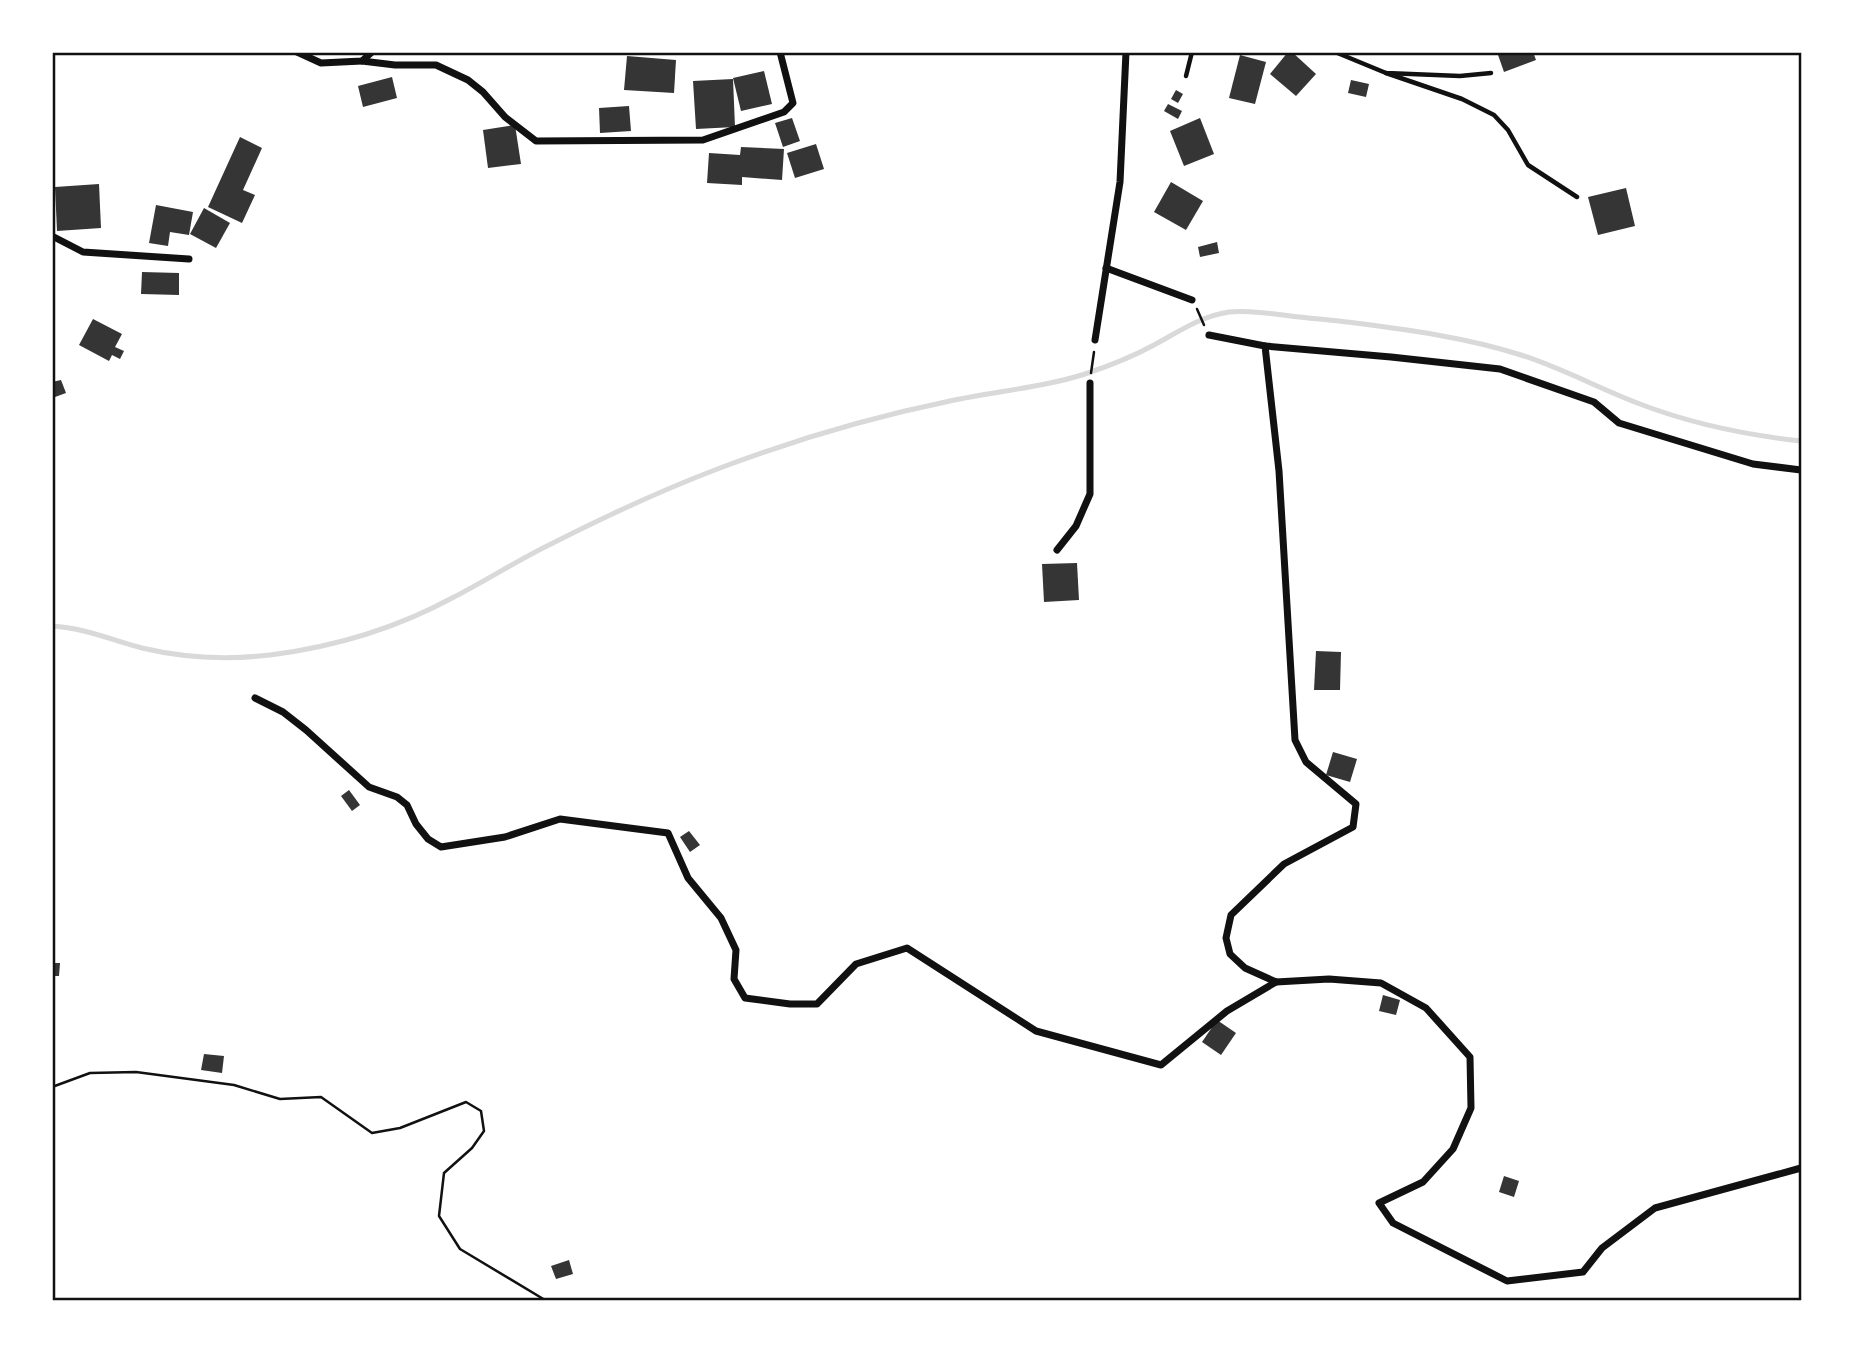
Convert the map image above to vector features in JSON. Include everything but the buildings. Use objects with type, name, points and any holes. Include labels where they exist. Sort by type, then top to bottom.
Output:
[{"type":"street","points":[[297,52],[321,63],[362,61],[396,65],[436,65],[468,80],[483,92],[505,117],[536,141],[703,141],[784,112],[793,103],[780,52]]},
{"type":"street","points":[[362,61],[372,52]]},
{"type":"street","points":[[1095,340],[1120,182],[1126,52]]},
{"type":"street","points":[[52,236],[83,253],[189,258]]},
{"type":"street","points":[[1106,268],[1192,300]]},
{"type":"street","points":[[1209,335],[1265,346],[1500,369],[1594,402],[1619,423],[1753,464],[1801,470]]},
{"type":"street","points":[[1265,346],[1279,471],[1295,740],[1306,762],[1356,804],[1353,827],[1284,864],[1231,915],[1226,938],[1230,954],[1245,968],[1276,982],[1329,979],[1381,983],[1426,1008],[1470,1058],[1471,1108],[1453,1150],[1423,1182],[1379,1203],[1393,1223],[1507,1281],[1583,1272],[1602,1248],[1655,1208],[1801,1168]]},
{"type":"street","points":[[1057,550],[1076,526],[1090,494],[1090,383]]},
{"type":"street","points":[[255,698],[283,712],[369,787],[397,797],[407,805],[416,824],[428,839],[441,848],[505,837],[560,819],[668,833],[688,878],[721,918],[736,950],[734,979],[745,998],[790,1004],[817,1004],[856,964],[907,948],[1036,1031],[1161,1065],[1227,1012],[1276,982]]},
{"type":"lane","points":[[1186,76],[1192,52]]},
{"type":"lane","points":[[1335,52],[1462,99],[1494,115],[1508,130],[1528,165],[1577,197]]},
{"type":"lane","points":[[1386,73],[1460,76],[1491,74]]},
{"type":"path","points":[[1192,300],[1209,335]]},
{"type":"path","points":[[1090,383],[1095,340]]},
{"type":"path","points":[[52,1087],[90,1073],[136,1072],[234,1085],[280,1098],[321,1097],[372,1133],[400,1128],[466,1102],[481,1111],[484,1131],[472,1148],[444,1173],[439,1216],[460,1249],[545,1300]]},
{"type":"waterway","points":[[52,626],[87,632],[142,648],[206,657],[270,655],[365,635],[432,608],[592,523],[720,468],[776,448],[892,414],[1052,383],[1085,374],[1137,353],[1199,321],[1229,312],[1339,321],[1431,334],[1499,348],[1679,417],[1760,436],[1801,441]]}]
